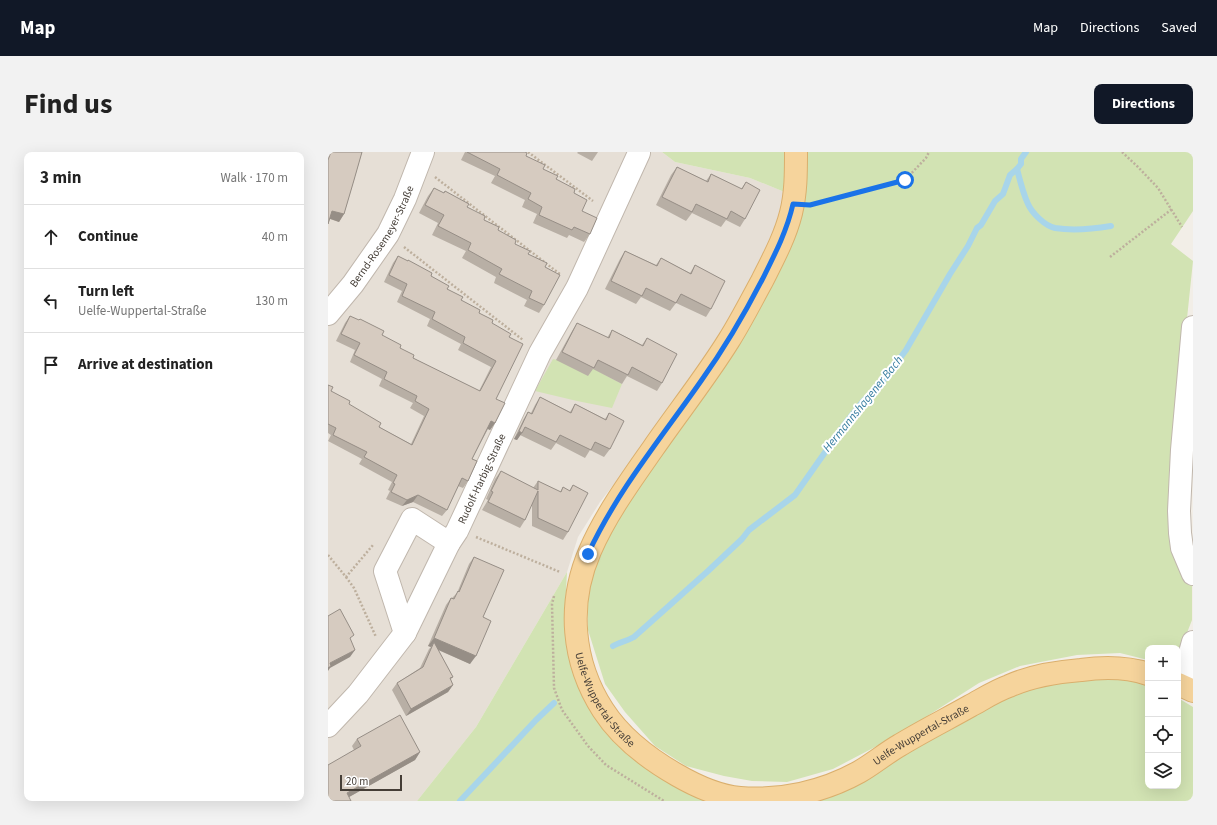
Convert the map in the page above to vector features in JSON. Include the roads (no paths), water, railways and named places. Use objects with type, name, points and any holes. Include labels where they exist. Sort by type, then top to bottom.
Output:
[{"type":"main road","name":"Uelfe-Wuppertal-Straße","points":[[796,152],[796,179],[793,204],[777,251],[750,304],[729,340],[636,473],[597,535],[580,576],[576,595],[575,613],[580,655],[591,689],[607,715],[622,734],[657,764],[706,790],[739,798],[791,796],[820,789],[859,772],[901,744],[1009,685],[1049,674],[1088,669],[1110,668],[1145,673]]},
{"type":"street","name":"Rudolf-Harbig-Straße","points":[[405,633],[449,543],[457,531],[540,353],[577,288],[639,154]]},
{"type":"street","name":"Bernd-Rosemeyer-Straße","points":[[328,314],[388,234],[405,199],[421,158]]},
{"type":"street","points":[[1193,327],[1182,450],[1179,511],[1182,548],[1193,574]]},
{"type":"street","points":[[328,726],[358,694],[405,633],[385,571],[412,519],[449,543]]},
{"type":"street","points":[[1184,686],[1193,642]]},
{"type":"waterway","name":"Hermannshagener Bach","points":[[613,646],[634,637],[708,571],[742,539],[749,530],[795,495],[847,421],[863,401],[877,389],[906,350],[968,246],[977,228],[981,225],[995,201],[1003,194],[1010,175],[1021,164],[1021,159],[1026,152]]},
{"type":"waterway","points":[[1017,169],[1023,191],[1030,208],[1039,219],[1047,225],[1055,228],[1069,229],[1090,229],[1111,226]]},
{"type":"waterway","name":"Hermannshagener Bach","points":[[460,801],[536,720],[554,703]]}]
